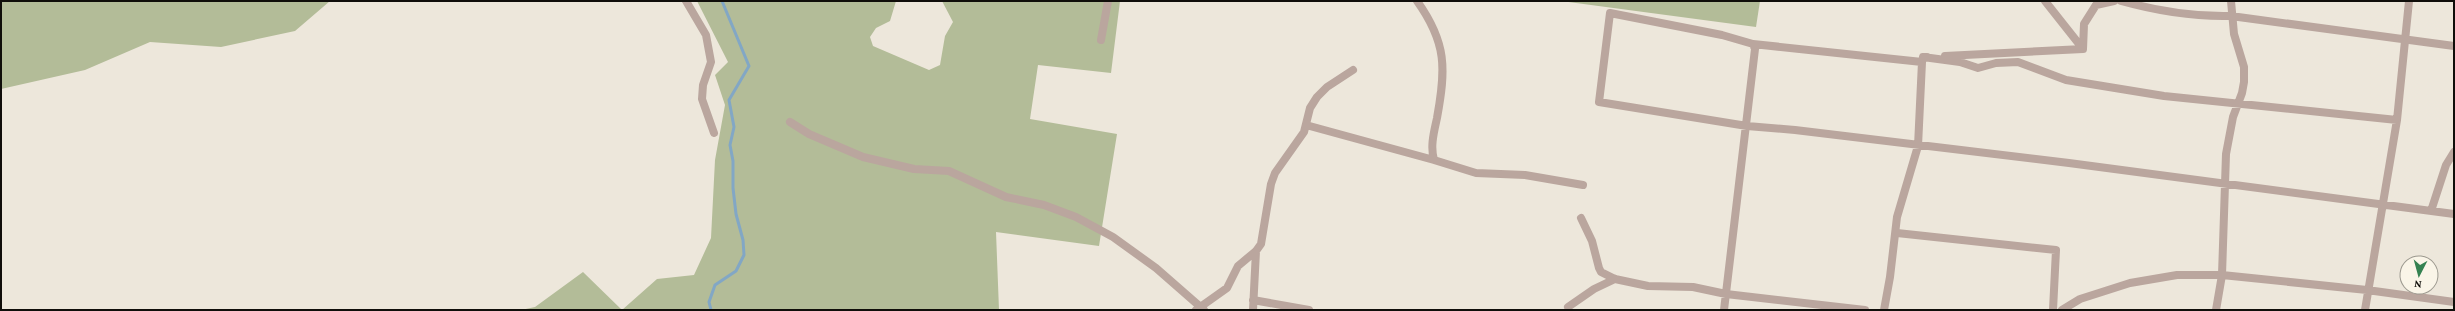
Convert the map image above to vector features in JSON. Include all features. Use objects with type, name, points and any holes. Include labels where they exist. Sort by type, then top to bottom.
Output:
[{"type":"street","points":[[686,1],[706,35],[711,62],[703,85],[702,99],[714,133]]},
{"type":"street","points":[[1101,40],[1108,1]]},
{"type":"street","points":[[1416,1],[1434,31],[1443,59],[1444,80],[1432,146],[1434,160]]},
{"type":"street","points":[[2045,1],[2083,49]]},
{"type":"street","points":[[2083,49],[2084,24],[2096,5],[2114,1]]},
{"type":"street","points":[[2121,1],[2148,9],[2209,17],[2231,16],[2454,46]]},
{"type":"street","points":[[2216,310],[2222,275],[2226,154],[2242,93],[2244,67],[2231,16],[2231,1]]},
{"type":"street","points":[[2365,310],[2367,290],[2397,120],[2410,1]]},
{"type":"street","points":[[2397,120],[2238,105],[2066,80],[2018,62],[1996,63],[1978,68],[1960,62],[1753,44],[1722,35],[1610,13],[1599,102],[1747,126],[1795,130],[2454,214]]},
{"type":"street","points":[[1724,310],[1754,62],[1753,44]]},
{"type":"street","points":[[1923,59],[2083,49]]},
{"type":"street","points":[[1884,310],[1897,233],[1897,218],[1918,146],[1923,59]]},
{"type":"street","points":[[790,122],[809,134],[863,157],[914,169],[948,171],[1006,197],[1044,205],[1076,217],[1113,238],[1156,268],[1200,309],[1227,288],[1238,266],[1256,251],[1261,244],[1271,184],[1275,173],[1296,144],[1306,124],[1310,108],[1317,97],[1327,87],[1353,70]]},
{"type":"street","points":[[1306,124],[1476,173],[1524,175],[1583,185]]},
{"type":"street","points":[[2431,211],[2446,165],[2454,152]]},
{"type":"street","points":[[1581,218],[1592,241],[1601,272],[1615,279],[1648,286],[1693,287],[1726,294],[1865,310]]},
{"type":"street","points":[[1897,233],[2056,250],[2053,310]]},
{"type":"street","points":[[1253,310],[1256,251]]},
{"type":"street","points":[[2062,310],[2080,299],[2130,283],[2177,276],[2222,275],[2367,290],[2454,302]]},
{"type":"street","points":[[1568,307],[1594,289],[1615,279]]},
{"type":"street","points":[[1253,300],[1309,310]]},
{"type":"green space","points":[[1,1],[330,1],[295,31],[221,47],[150,42],[85,70],[1,89]]},
{"type":"green space","points":[[697,1],[896,1],[890,21],[876,28],[870,37],[873,46],[929,70],[940,65],[945,36],[953,22],[942,1],[1120,1],[1111,73],[1038,65],[1030,119],[1117,134],[1099,246],[996,232],[999,310],[622,310],[657,279],[694,275],[711,238],[715,160],[725,105],[715,75],[728,62]]},
{"type":"green space","points":[[1561,1],[1760,1],[1756,27]]},
{"type":"green space","points":[[583,272],[622,310],[521,310],[535,307]]},
{"type":"waterway","points":[[711,310],[709,302],[715,285],[736,271],[744,255],[743,240],[736,214],[733,188],[733,161],[730,145],[734,127],[729,100],[749,66],[722,1]]}]
